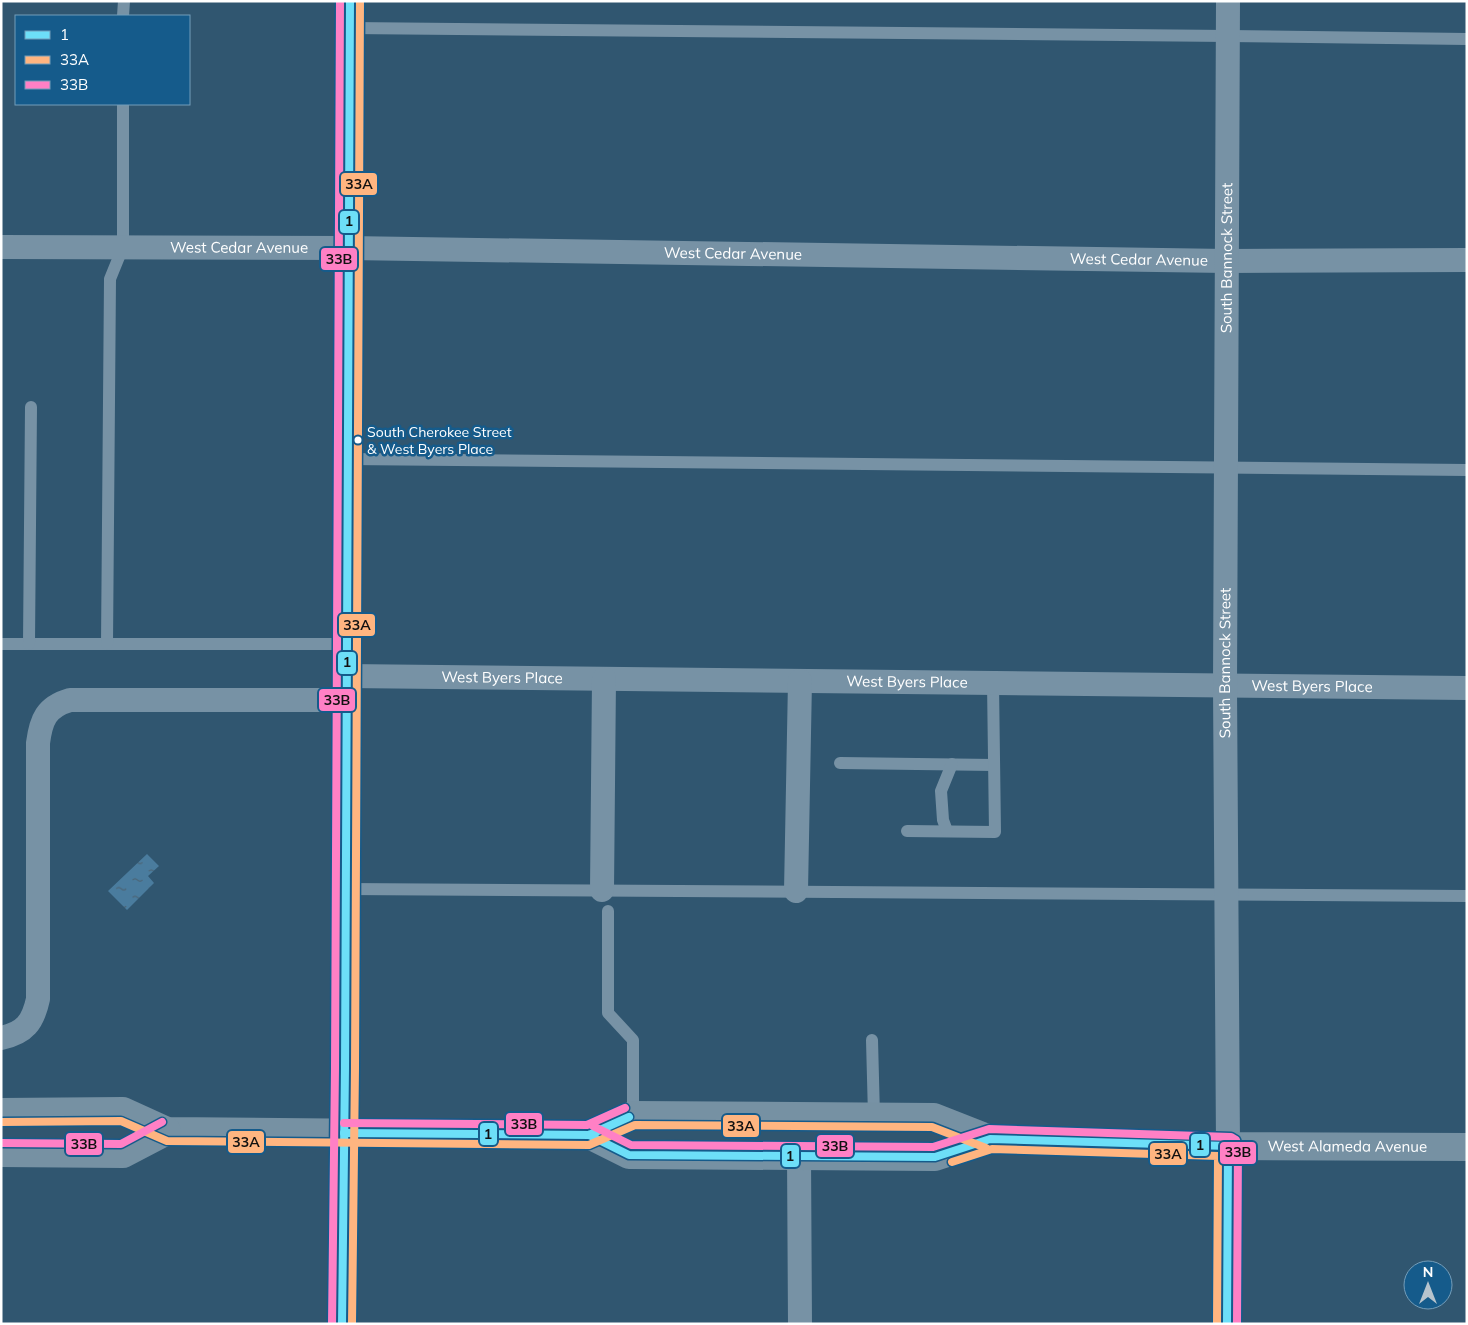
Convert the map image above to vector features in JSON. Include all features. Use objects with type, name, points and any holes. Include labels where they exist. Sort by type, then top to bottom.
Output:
[{"type":"main road","name":"West Alameda Avenue","points":[[1,1112],[123,1111],[167,1131],[589,1135],[633,1115],[934,1117],[990,1139],[1228,1146],[1467,1147]]},
{"type":"main road","name":"West Alameda Avenue","points":[[1,1153],[123,1154],[167,1131]]},
{"type":"main road","name":"West Alameda Avenue","points":[[589,1135],[629,1155],[935,1158],[990,1139]]},
{"type":"street","name":"South Bannock Street","points":[[1227,1324],[1228,1146],[1225,686],[1228,1]]},
{"type":"street","points":[[342,1324],[350,14]]},
{"type":"street","name":"West Cedar Avenue","points":[[1,247],[349,248],[1227,261],[1467,260]]},
{"type":"street","points":[[604,679],[605,901]]},
{"type":"street","name":"West Byers Place","points":[[1,1038],[14,1034],[26,1026],[34,1014],[38,999],[38,743],[44,718],[48,711],[62,702],[70,700],[604,679],[1467,688]]},
{"type":"street","points":[[796,891],[800,681]]},
{"type":"street","points":[[799,1156],[800,1324]]},
{"type":"lane","points":[[124,1],[124,15]]},
{"type":"lane","points":[[350,14],[1228,36],[1467,39]]},
{"type":"lane","points":[[107,644],[110,279],[122,247],[123,105]]},
{"type":"lane","points":[[29,644],[31,407]]},
{"type":"lane","points":[[348,459],[1467,470]]},
{"type":"lane","points":[[1,644],[347,644]]},
{"type":"lane","points":[[907,831],[996,832],[992,683]]},
{"type":"lane","points":[[840,763],[994,765]]},
{"type":"lane","points":[[947,832],[943,820],[941,791],[952,764]]},
{"type":"lane","points":[[345,888],[605,901],[796,891],[1467,896]]},
{"type":"lane","points":[[605,901],[608,1013],[633,1040],[633,1115]]},
{"type":"lane","points":[[872,1040],[874,1116]]},
{"type":"water","points":[[147,854],[159,866],[148,876],[154,883],[127,910],[108,891]]},
{"type":"transit line","name":"33B","points":[[332,1324],[340,1]]},
{"type":"transit line","name":"1","points":[[342,1324],[350,1]]},
{"type":"transit line","name":"33A","points":[[352,1324],[360,1]]},
{"type":"transit line","name":"33B","points":[[344,1123],[587,1125],[625,1108]]},
{"type":"transit line","name":"1","points":[[344,1133],[589,1135],[629,1117]]},
{"type":"transit line","name":"33A","points":[[1,1122],[121,1121],[167,1141],[589,1145],[635,1125],[932,1127],[986,1148]]},
{"type":"transit line","name":"33B","points":[[1,1143],[121,1144],[162,1122]]},
{"type":"transit line","name":"33B","points":[[593,1126],[631,1145],[933,1147],[989,1129],[1231,1137],[1236,1140],[1238,1146],[1237,1324]]},
{"type":"transit line","name":"1","points":[[589,1135],[629,1155],[935,1157],[990,1139],[1228,1146],[1227,1324]]},
{"type":"transit line","name":"33A","points":[[952,1162],[992,1149],[1218,1156],[1217,1324]]},
{"type":"place","name":"South Cherokee Street & West Byers Place","points":[[358,440]]}]
